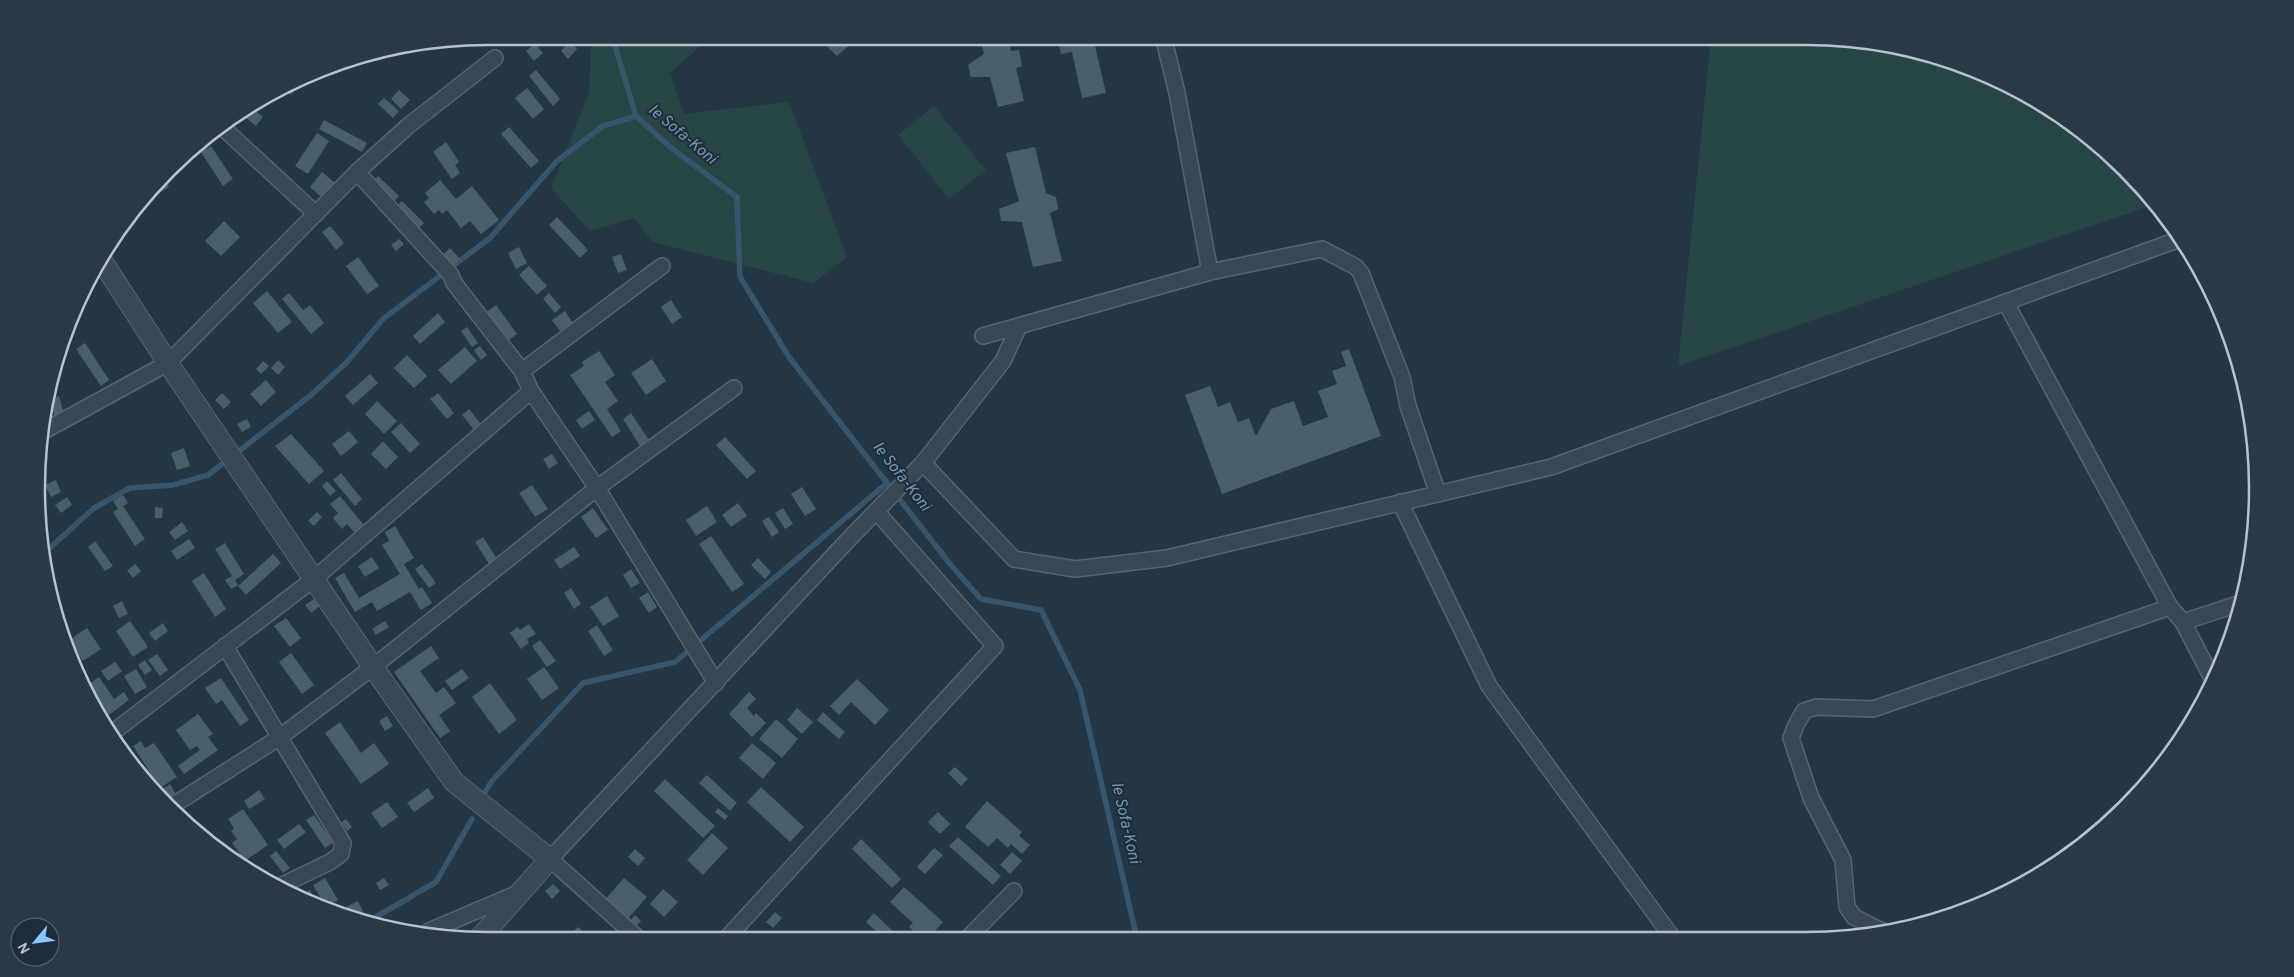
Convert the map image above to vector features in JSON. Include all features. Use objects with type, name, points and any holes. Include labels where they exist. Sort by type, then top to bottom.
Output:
[{"type":"street","points":[[1165,45],[1177,93],[1210,272]]},
{"type":"street","points":[[50,428],[168,363],[357,172],[408,126],[495,58]]},
{"type":"street","points":[[227,131],[316,214]]},
{"type":"street","points":[[357,172],[451,275],[454,282],[522,371],[532,392],[597,488],[716,683]]},
{"type":"street","points":[[923,464],[1014,559],[1075,569],[1167,558],[1551,467],[2174,241]]},
{"type":"street","points":[[983,336],[1210,272],[1322,249],[1356,267],[1361,273],[1402,377],[1408,406],[1438,494]]},
{"type":"street","points":[[105,266],[168,363],[373,667],[454,782],[550,859],[631,932]]},
{"type":"street","points":[[522,371],[662,266]]},
{"type":"street","points":[[2006,303],[2170,608],[2183,622],[2209,672]]},
{"type":"street","points":[[485,932],[550,859],[876,511],[923,464],[1002,361],[1019,326]]},
{"type":"street","points":[[176,803],[280,737],[373,667],[597,488],[734,388]]},
{"type":"street","points":[[117,730],[314,578],[532,392]]},
{"type":"street","points":[[1400,502],[1489,686],[1668,932]]},
{"type":"street","points":[[732,932],[995,646],[876,511]]},
{"type":"street","points":[[2183,622],[2233,606]]},
{"type":"street","points":[[1873,926],[1854,917],[1847,907],[1843,860],[1811,798],[1791,738],[1796,724],[1804,711],[1816,707],[1873,709],[2170,608]]},
{"type":"street","points":[[225,646],[343,843],[341,854],[330,862],[286,883]]},
{"type":"street","points":[[974,932],[1014,892]]},
{"type":"street","points":[[435,928],[520,893]]},
{"type":"green space","points":[[591,45],[702,45],[670,73],[684,114],[789,102],[847,257],[813,283],[653,242],[634,218],[590,231],[551,188],[589,93]]},
{"type":"green space","points":[[1710,45],[1835,46],[1892,54],[1948,69],[2002,91],[2052,120],[2098,155],[2148,207],[1678,366]]},
{"type":"green space","points":[[934,106],[986,170],[949,199],[898,135]]},
{"type":"building","points":[[536,45],[543,53],[534,61],[526,51]]},
{"type":"building","points":[[566,45],[574,45],[577,49],[568,59],[561,51]]},
{"type":"building","points":[[825,45],[849,45],[837,56]]},
{"type":"building","points":[[982,45],[1009,45],[1011,51],[1019,50],[1022,66],[1016,68],[1024,101],[998,107],[990,77],[971,77],[968,65],[984,54]]},
{"type":"building","points":[[1059,45],[1099,45],[1095,46],[1106,93],[1082,98],[1072,52],[1061,54]]},
{"type":"building","points":[[536,70],[560,99],[553,106],[529,76]]},
{"type":"building","points":[[527,88],[544,109],[533,119],[515,98]]},
{"type":"building","points":[[399,90],[410,100],[401,109],[391,99]]},
{"type":"building","points":[[384,98],[399,111],[393,118],[378,104]]},
{"type":"building","points":[[256,111],[263,117],[256,126],[246,118]]},
{"type":"building","points":[[324,120],[367,143],[362,152],[319,129]]},
{"type":"building","points":[[509,127],[539,161],[531,168],[501,134]]},
{"type":"building","points":[[317,133],[329,141],[308,174],[295,166]]},
{"type":"building","points":[[446,142],[459,162],[455,165],[460,173],[452,179],[433,152]]},
{"type":"building","points":[[211,146],[233,179],[223,186],[201,152]]},
{"type":"building","points":[[1035,147],[1046,193],[1056,197],[1058,209],[1050,213],[1062,261],[1033,267],[1022,222],[1001,221],[999,209],[1019,201],[1006,153]]},
{"type":"building","points":[[322,172],[340,187],[327,202],[310,187]]},
{"type":"building","points":[[378,176],[399,196],[391,204],[370,184]]},
{"type":"building","points":[[440,180],[456,199],[472,186],[499,220],[481,234],[470,221],[461,228],[447,210],[442,214],[439,210],[434,214],[424,202],[429,198],[425,193]]},
{"type":"building","points":[[167,183],[169,187],[161,192],[160,191]]},
{"type":"building","points":[[402,201],[424,223],[416,231],[394,209]]},
{"type":"building","points":[[557,217],[588,250],[580,258],[549,225]]},
{"type":"building","points":[[224,221],[240,237],[221,256],[205,241]]},
{"type":"building","points":[[330,226],[344,243],[336,250],[322,232]]},
{"type":"building","points":[[399,239],[404,244],[396,251],[391,245]]},
{"type":"building","points":[[519,247],[527,263],[516,269],[508,253]]},
{"type":"building","points":[[450,248],[460,259],[454,266],[443,255]]},
{"type":"building","points":[[621,254],[627,270],[618,273],[612,257]]},
{"type":"building","points":[[358,257],[379,286],[367,294],[346,266]]},
{"type":"building","points":[[529,266],[547,286],[537,295],[519,275]]},
{"type":"building","points":[[267,291],[292,322],[278,333],[253,303]]},
{"type":"building","points":[[289,293],[303,310],[310,305],[324,323],[311,334],[282,299]]},
{"type":"building","points":[[549,293],[561,307],[555,313],[543,299]]},
{"type":"building","points":[[671,300],[682,317],[672,324],[661,307]]},
{"type":"building","points":[[496,305],[517,334],[504,344],[482,315]]},
{"type":"building","points":[[565,311],[573,323],[560,331],[552,320]]},
{"type":"building","points":[[438,313],[445,322],[420,344],[413,336]]},
{"type":"building","points":[[467,327],[478,343],[472,347],[461,331]]},
{"type":"building","points":[[85,343],[109,380],[101,386],[76,349]]},
{"type":"building","points":[[480,346],[487,355],[481,360],[474,350]]},
{"type":"building","points":[[465,347],[477,361],[451,384],[438,370]]},
{"type":"building","points":[[1349,349],[1381,436],[1222,494],[1185,395],[1210,386],[1218,407],[1230,402],[1238,422],[1249,418],[1256,436],[1271,409],[1294,401],[1303,426],[1328,417],[1318,391],[1337,384],[1332,371],[1346,366],[1341,352]]},
{"type":"building","points":[[599,351],[615,375],[605,382],[618,401],[607,409],[621,431],[612,437],[570,375],[584,366],[582,362]]},
{"type":"building","points":[[407,355],[427,376],[414,388],[394,368]]},
{"type":"building","points":[[652,359],[666,381],[646,395],[631,373]]},
{"type":"building","points":[[278,360],[285,367],[278,375],[271,368]]},
{"type":"building","points":[[263,361],[269,366],[261,374],[256,369]]},
{"type":"building","points":[[370,374],[378,383],[353,405],[345,396]]},
{"type":"building","points":[[266,380],[276,392],[261,406],[250,394]]},
{"type":"building","points":[[222,393],[231,402],[224,409],[215,400]]},
{"type":"building","points":[[438,393],[454,413],[447,419],[430,399]]},
{"type":"building","points":[[59,396],[64,414],[55,417],[53,410],[55,397]]},
{"type":"building","points":[[377,401],[397,421],[384,434],[365,414]]},
{"type":"building","points":[[469,409],[481,424],[474,430],[462,415]]},
{"type":"building","points":[[589,411],[595,420],[582,429],[576,420]]},
{"type":"building","points":[[631,413],[649,440],[640,446],[623,419]]},
{"type":"building","points":[[247,419],[251,427],[242,432],[237,424]]},
{"type":"building","points":[[401,423],[420,444],[410,453],[391,432]]},
{"type":"building","points":[[349,431],[358,442],[341,456],[332,444]]},
{"type":"building","points":[[291,434],[324,471],[309,484],[275,446]]},
{"type":"building","points":[[725,437],[756,471],[747,479],[716,445]]},
{"type":"building","points":[[383,441],[398,457],[386,469],[371,454]]},
{"type":"building","points":[[184,448],[190,466],[177,470],[171,453]]},
{"type":"building","points":[[552,454],[558,463],[549,469],[543,459]]},
{"type":"building","points":[[341,473],[362,499],[355,506],[333,480]]},
{"type":"building","points":[[56,480],[61,492],[51,497],[45,485]]},
{"type":"building","points":[[327,481],[336,491],[330,496],[322,486]]},
{"type":"building","points":[[532,485],[548,509],[535,517],[519,493]]},
{"type":"building","points":[[802,487],[816,509],[805,516],[791,494]]},
{"type":"building","points":[[123,495],[128,503],[123,506],[145,539],[135,546],[113,512],[118,509],[113,501]]},
{"type":"building","points":[[340,496],[368,530],[359,538],[347,524],[342,529],[333,518],[338,513],[330,504]]},
{"type":"building","points":[[67,497],[72,505],[61,513],[55,505]]},
{"type":"building","points":[[738,503],[747,516],[731,527],[722,515]]},
{"type":"building","points":[[707,506],[717,522],[696,536],[686,520]]},
{"type":"building","points":[[155,507],[163,508],[162,518],[155,518]]},
{"type":"building","points":[[593,508],[608,530],[596,538],[581,517]]},
{"type":"building","points":[[783,508],[793,524],[785,529],[775,513]]},
{"type":"building","points":[[317,512],[322,517],[314,526],[308,521]]},
{"type":"building","points":[[769,517],[779,532],[772,537],[762,521]]},
{"type":"building","points":[[182,522],[188,531],[175,540],[169,532]]},
{"type":"building","points":[[395,526],[414,558],[404,564],[419,589],[422,587],[432,603],[421,610],[410,592],[377,611],[372,602],[355,612],[335,578],[344,573],[359,598],[400,574],[382,545],[389,541],[385,532]]},
{"type":"building","points":[[711,536],[744,584],[732,592],[699,544]]},
{"type":"building","points":[[483,537],[499,562],[491,567],[475,542]]},
{"type":"building","points":[[189,539],[195,548],[177,560],[171,551]]},
{"type":"building","points":[[95,541],[113,566],[105,571],[88,547]]},
{"type":"building","points":[[225,543],[244,574],[235,580],[238,585],[231,589],[225,580],[232,576],[215,549]]},
{"type":"building","points":[[574,547],[580,556],[560,569],[554,560]]},
{"type":"building","points":[[273,554],[281,563],[246,595],[238,586]]},
{"type":"building","points":[[372,557],[379,568],[365,577],[358,566]]},
{"type":"building","points":[[758,558],[771,572],[765,579],[751,565]]},
{"type":"building","points":[[135,564],[141,571],[133,578],[127,571]]},
{"type":"building","points":[[422,564],[436,583],[429,588],[415,569]]},
{"type":"building","points":[[631,569],[640,583],[631,588],[623,575]]},
{"type":"building","points":[[204,573],[226,609],[215,617],[192,581]]},
{"type":"building","points":[[571,588],[581,604],[574,609],[564,593]]},
{"type":"building","points":[[648,592],[657,607],[649,613],[639,598]]},
{"type":"building","points":[[607,596],[619,616],[603,626],[590,607]]},
{"type":"building","points":[[314,599],[320,606],[311,613],[305,605]]},
{"type":"building","points":[[122,601],[128,614],[119,618],[113,606]]},
{"type":"building","points":[[286,618],[301,638],[290,647],[274,626]]},
{"type":"building","points":[[130,621],[148,647],[133,657],[116,631]]},
{"type":"building","points":[[385,621],[389,627],[376,635],[372,629]]},
{"type":"building","points":[[163,623],[168,631],[155,641],[149,633]]},
{"type":"building","points":[[529,624],[536,634],[527,639],[529,643],[521,649],[510,633],[518,627],[520,630]]},
{"type":"building","points":[[597,625],[613,650],[604,656],[588,631]]},
{"type":"building","points":[[87,628],[101,649],[83,661],[72,638]]},
{"type":"building","points":[[540,640],[556,661],[547,667],[532,646]]},
{"type":"building","points":[[431,646],[439,658],[420,671],[436,693],[444,687],[456,703],[439,715],[450,731],[440,738],[394,672]]},
{"type":"building","points":[[291,653],[314,685],[302,694],[279,662]]},
{"type":"building","points":[[157,654],[168,670],[160,676],[148,660]]},
{"type":"building","points":[[145,660],[152,670],[145,675],[138,665]]},
{"type":"building","points":[[115,662],[122,671],[108,681],[101,671]]},
{"type":"building","points":[[544,667],[559,688],[542,700],[527,679]]},
{"type":"building","points":[[136,669],[147,687],[135,694],[124,676]]},
{"type":"building","points":[[462,669],[469,678],[452,690],[445,681]]},
{"type":"building","points":[[99,677],[114,699],[124,692],[129,700],[108,716],[90,683]]},
{"type":"building","points":[[221,678],[249,720],[240,726],[222,700],[216,704],[205,688]]},
{"type":"building","points":[[857,679],[889,710],[875,725],[851,702],[839,715],[830,706]]},
{"type":"building","points":[[490,683],[517,720],[499,734],[472,697]]},
{"type":"building","points":[[749,692],[756,699],[747,708],[754,716],[756,713],[766,723],[752,737],[729,714]]},
{"type":"building","points":[[797,708],[813,722],[802,734],[787,720]]},
{"type":"building","points":[[823,712],[845,732],[839,739],[817,720]]},
{"type":"building","points":[[198,714],[213,734],[208,737],[218,750],[184,774],[178,766],[200,750],[197,746],[190,750],[176,730]]},
{"type":"building","points":[[387,716],[393,726],[385,731],[379,721]]},
{"type":"building","points":[[776,719],[798,739],[782,758],[759,739]]},
{"type":"building","points":[[340,722],[361,753],[374,743],[389,764],[361,784],[325,733]]},
{"type":"building","points":[[141,741],[145,748],[154,743],[177,777],[161,787],[133,746]]},
{"type":"building","points":[[752,743],[776,763],[763,779],[739,758]]},
{"type":"building","points":[[955,767],[968,779],[961,786],[948,773]]},
{"type":"building","points":[[707,775],[737,803],[730,811],[699,783]]},
{"type":"building","points":[[665,779],[715,826],[703,838],[654,791]]},
{"type":"building","points":[[170,784],[177,796],[172,799],[163,789]]},
{"type":"building","points":[[761,787],[804,827],[790,842],[747,802]]},
{"type":"building","points":[[428,788],[434,798],[414,812],[407,803]]},
{"type":"building","points":[[259,790],[265,799],[249,809],[244,801]]},
{"type":"building","points":[[987,801],[1022,832],[1019,836],[1030,845],[1022,854],[1011,844],[1008,848],[997,838],[988,847],[965,827]]},
{"type":"building","points":[[387,802],[398,817],[382,828],[371,813]]},
{"type":"building","points":[[718,808],[728,816],[725,820],[715,812]]},
{"type":"building","points":[[243,809],[268,845],[247,860],[242,857],[232,843],[237,839],[231,831],[234,828],[228,819]]},
{"type":"building","points":[[938,812],[950,824],[940,834],[928,822]]},
{"type":"building","points":[[314,815],[333,843],[325,848],[306,820]]},
{"type":"building","points":[[346,819],[352,827],[347,831],[341,822]]},
{"type":"building","points":[[299,824],[306,832],[284,849],[277,840]]},
{"type":"building","points":[[712,833],[728,848],[703,875],[687,860]]},
{"type":"building","points":[[958,837],[1001,876],[993,885],[949,846]]},
{"type":"building","points":[[861,839],[901,879],[892,888],[852,849]]},
{"type":"building","points":[[934,848],[943,855],[925,874],[917,867]]},
{"type":"building","points":[[635,849],[645,858],[638,866],[628,857]]},
{"type":"building","points":[[276,851],[290,868],[283,873],[270,856]]},
{"type":"building","points":[[1012,852],[1022,861],[1010,874],[1000,865]]},
{"type":"building","points":[[325,878],[338,900],[333,903],[321,899],[313,885]]},
{"type":"building","points":[[384,878],[389,885],[380,890],[376,883]]},
{"type":"building","points":[[624,878],[647,897],[624,923],[602,903]]},
{"type":"building","points":[[553,884],[560,891],[552,899],[545,891]]},
{"type":"building","points":[[904,887],[943,922],[934,932],[914,932],[909,927],[913,923],[890,902]]},
{"type":"building","points":[[663,889],[678,902],[664,917],[650,904]]},
{"type":"building","points":[[358,901],[364,914],[346,908]]},
{"type":"building","points":[[775,912],[782,918],[773,928],[766,922]]},
{"type":"building","points":[[874,913],[894,932],[877,932],[866,922]]},
{"type":"building","points":[[635,915],[641,921],[633,930],[627,924]]},
{"type":"building","points":[[578,927],[584,932],[573,932]]},
{"type":"waterway","name":"le Sofa-Koni","points":[[615,45],[636,116],[671,148],[737,197],[740,277],[789,357],[950,564],[981,599],[1041,610],[1080,690],[1135,932]]},
{"type":"waterway","points":[[49,548],[94,508],[130,488],[173,485],[208,475],[311,395],[347,362],[383,319],[490,238],[557,161],[603,126],[636,116]]},
{"type":"waterway","points":[[486,791],[491,782],[583,683],[675,662],[887,483]]},
{"type":"waterway","points":[[375,917],[436,882],[472,819]]}]
